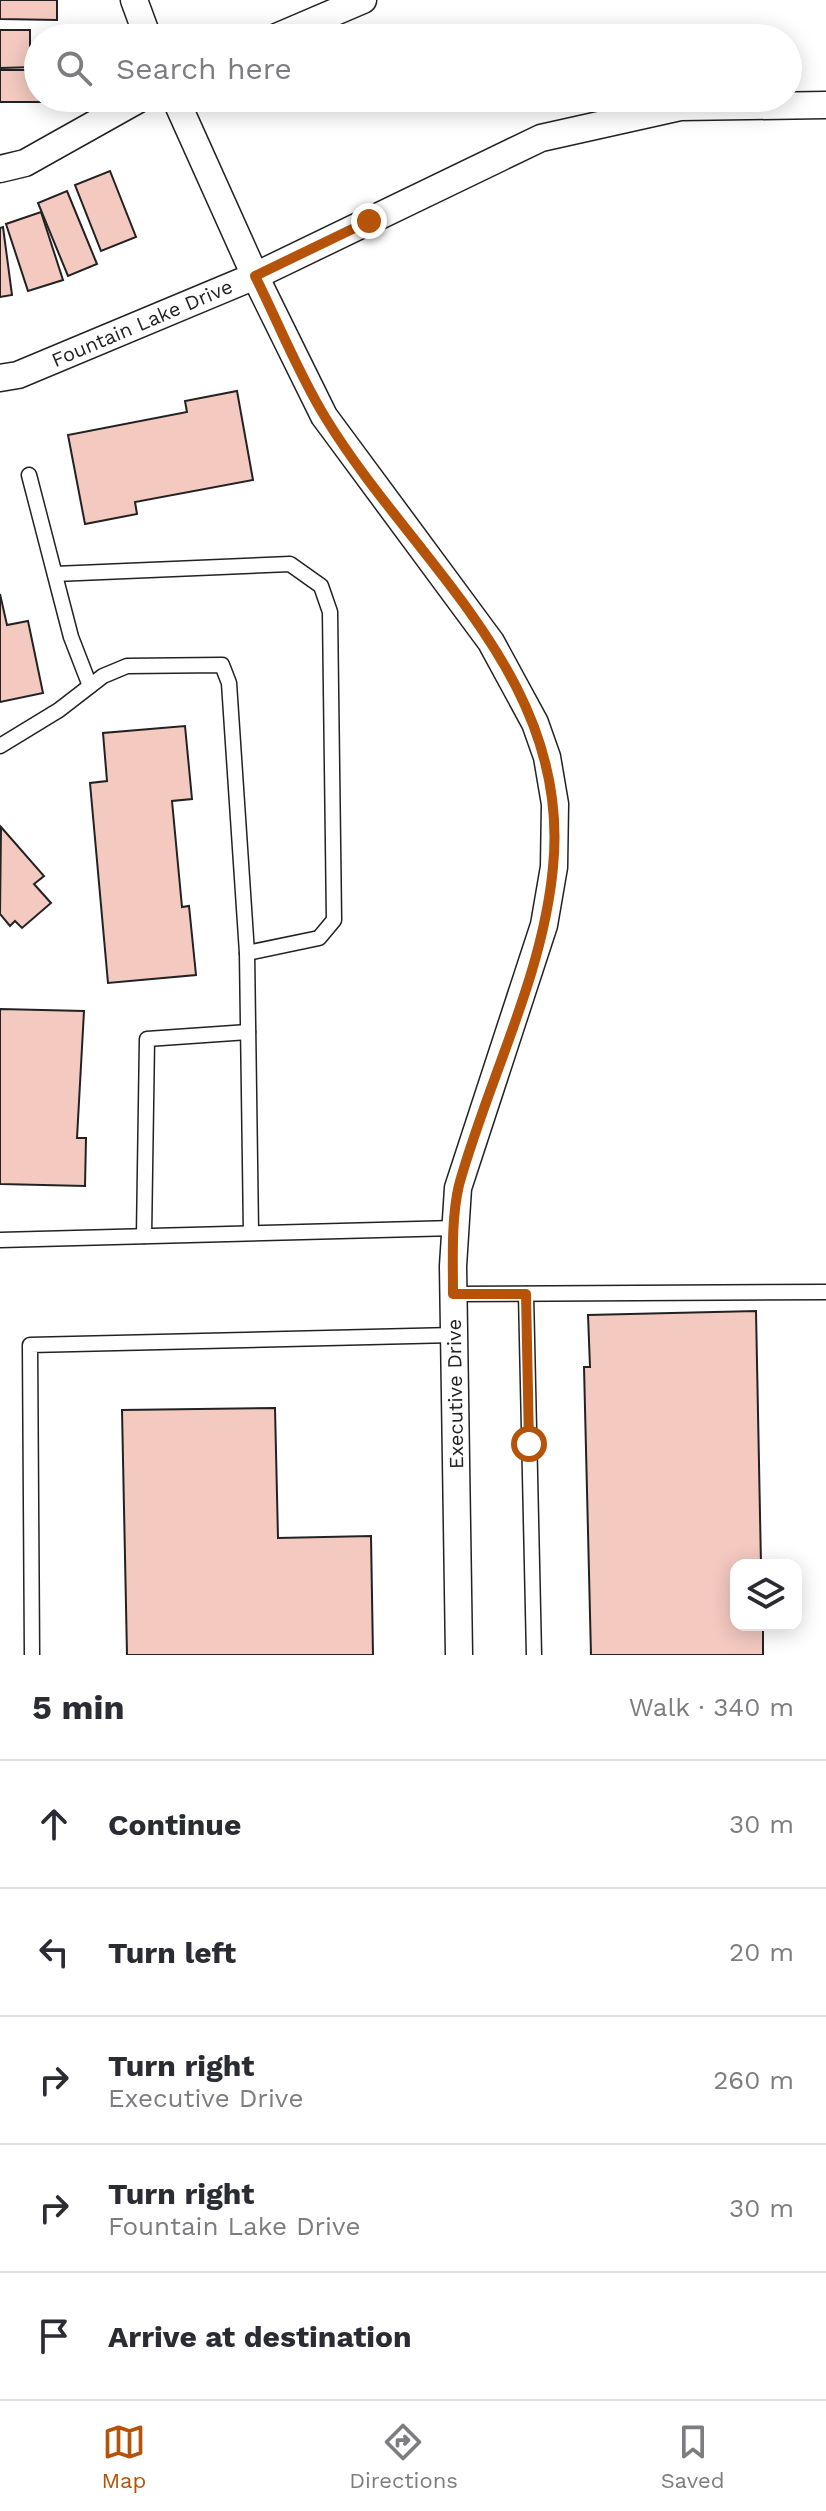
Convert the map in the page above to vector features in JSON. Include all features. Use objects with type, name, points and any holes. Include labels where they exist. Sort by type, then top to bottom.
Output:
[{"type":"street","points":[[134,0],[143,24]]},
{"type":"street","points":[[307,24],[363,0]]},
{"type":"street","name":"Fountain Lake Drive","points":[[802,105],[826,105]]},
{"type":"street","points":[[0,169],[25,163],[116,112]]},
{"type":"street","name":"Executive Drive","points":[[181,112],[255,276],[324,416],[491,642],[523,698],[547,757],[555,819],[554,867],[544,925],[458,1188],[453,1294],[459,1655]]},
{"type":"street","name":"Fountain Lake Drive","points":[[0,378],[18,375],[255,276],[541,138],[658,112]]},
{"type":"lane","points":[[29,475],[71,637],[90,686]]},
{"type":"lane","points":[[55,574],[290,564],[321,586],[330,612],[334,920],[319,938],[247,953]]},
{"type":"lane","points":[[0,746],[59,710],[103,676],[127,666],[222,665],[229,683],[247,953],[251,1232]]},
{"type":"lane","points":[[144,1236],[147,1039],[248,1032]]},
{"type":"lane","points":[[0,1240],[455,1228]]},
{"type":"lane","points":[[453,1294],[826,1292]]},
{"type":"lane","points":[[526,1294],[534,1655]]},
{"type":"lane","points":[[32,1655],[30,1345],[454,1335]]},
{"type":"building","points":[[0,0],[57,0],[57,20],[0,19]]},
{"type":"building","points":[[0,30],[24,30],[24,67],[0,68]]},
{"type":"building","points":[[0,70],[24,70],[24,102],[0,102]]},
{"type":"building","points":[[110,171],[136,237],[101,251],[75,185]]},
{"type":"building","points":[[67,191],[97,264],[68,276],[38,203]]},
{"type":"building","points":[[41,212],[63,280],[28,291],[6,224]]},
{"type":"building","points":[[3,227],[12,295],[0,297],[0,228]]},
{"type":"building","points":[[237,391],[253,480],[135,502],[137,514],[85,524],[68,435],[187,412],[185,401]]},
{"type":"building","points":[[0,594],[7,625],[28,621],[43,693],[0,702]]},
{"type":"building","points":[[185,726],[192,799],[172,801],[182,907],[189,906],[196,975],[108,983],[90,783],[107,781],[103,733]]},
{"type":"building","points":[[1,827],[44,876],[34,884],[51,903],[22,928],[15,921],[10,926],[0,914]]},
{"type":"building","points":[[0,1009],[84,1011],[77,1138],[86,1138],[85,1186],[0,1184]]},
{"type":"building","points":[[756,1311],[761,1559],[730,1559],[730,1631],[763,1631],[763,1655],[591,1655],[584,1367],[590,1367],[588,1315]]},
{"type":"building","points":[[275,1408],[278,1538],[371,1536],[373,1655],[127,1655],[122,1410]]},
{"type":"route","points":[[369,221],[255,276],[324,416],[491,642],[517,686],[547,757],[555,804],[554,867],[544,925],[458,1188],[453,1266],[453,1294],[526,1294],[529,1444]]}]
